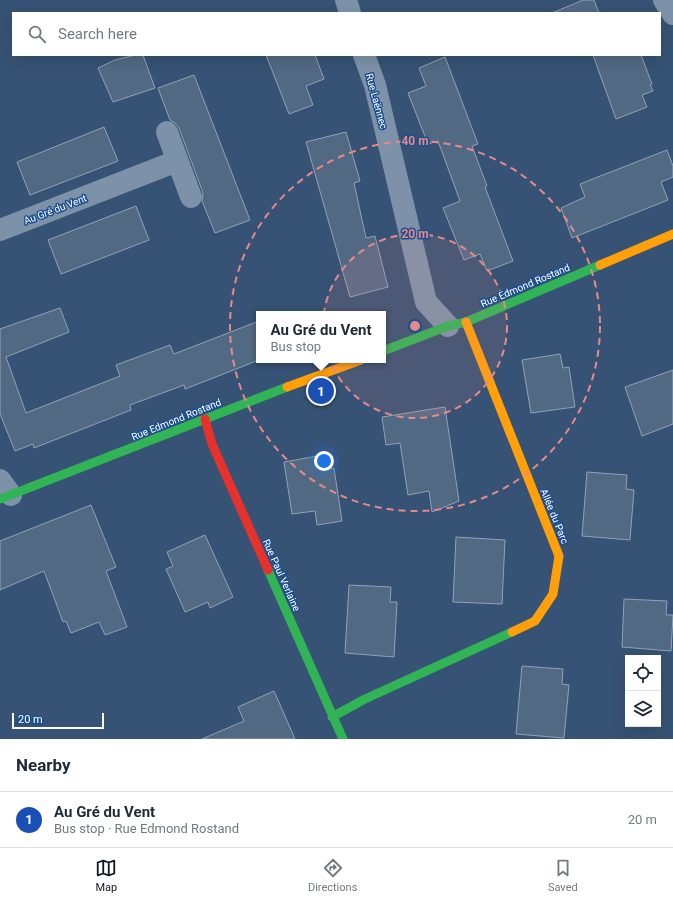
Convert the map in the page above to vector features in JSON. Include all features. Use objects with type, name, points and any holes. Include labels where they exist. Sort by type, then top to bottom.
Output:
[{"type":"street","points":[[346,0],[350,12]]},
{"type":"street","points":[[664,0],[673,14]]},
{"type":"street","name":"Rue Laënnec","points":[[364,56],[375,86],[426,302],[457,324]]},
{"type":"street","points":[[167,132],[191,198]]},
{"type":"street","name":"Au Gré du Vent","points":[[0,230],[177,161]]},
{"type":"street","name":"Rue Edmond Rostand","points":[[386,350],[457,324],[673,234]]},
{"type":"street","name":"Allée du Parc","points":[[332,717],[366,699],[535,620],[553,594],[560,556],[457,324]]},
{"type":"street","name":"Rue Edmond Rostand","points":[[4,491],[205,420],[240,405],[353,363]]},
{"type":"street","name":"Rue Paul Verlaine","points":[[205,420],[212,444],[343,739]]},
{"type":"building","points":[[583,0],[594,0],[599,12],[554,12]]},
{"type":"building","points":[[131,56],[143,56],[155,88],[113,102],[98,68],[115,60]]},
{"type":"building","points":[[266,56],[315,56],[324,79],[306,86],[313,105],[289,114]]},
{"type":"building","points":[[593,56],[641,56],[652,84],[650,85],[653,91],[642,95],[647,107],[616,119]]},
{"type":"building","points":[[445,57],[478,144],[472,146],[487,186],[485,187],[513,261],[487,271],[480,254],[464,260],[443,208],[460,201],[438,141],[428,144],[408,93],[426,86],[419,68]]},
{"type":"building","points":[[194,75],[250,220],[215,233],[202,201],[203,193],[179,128],[170,120],[158,88]]},
{"type":"building","points":[[104,127],[118,161],[30,195],[17,162]]},
{"type":"building","points":[[346,132],[360,181],[354,183],[366,238],[375,236],[388,287],[350,297],[306,142]]},
{"type":"building","points":[[667,150],[673,166],[673,177],[661,182],[668,200],[572,238],[561,208],[585,197],[580,184]]},
{"type":"building","points":[[136,206],[149,240],[61,274],[48,240]]},
{"type":"building","points":[[60,308],[69,332],[6,357],[26,413],[120,376],[116,365],[170,345],[174,354],[256,322],[256,361],[185,389],[184,385],[130,405],[131,410],[34,448],[33,444],[15,451],[0,414],[0,329]]},
{"type":"building","points":[[560,354],[563,368],[569,367],[575,407],[531,413],[522,360]]},
{"type":"building","points":[[673,370],[673,424],[642,436],[625,387]]},
{"type":"building","points":[[445,407],[459,501],[432,512],[429,491],[408,495],[400,443],[386,445],[382,417]]},
{"type":"building","points":[[323,455],[325,470],[334,468],[342,521],[317,525],[315,511],[292,514],[284,462]]},
{"type":"building","points":[[587,472],[627,475],[626,489],[634,490],[630,540],[582,536]]},
{"type":"building","points":[[91,505],[116,567],[106,571],[127,627],[105,635],[99,622],[71,633],[66,621],[63,622],[44,571],[0,590],[0,541]]},
{"type":"building","points":[[205,535],[233,597],[210,608],[208,602],[185,612],[166,569],[173,566],[167,552]]},
{"type":"building","points":[[456,537],[505,540],[502,604],[453,602]]},
{"type":"building","points":[[349,585],[391,587],[390,602],[397,602],[394,657],[345,653]]},
{"type":"building","points":[[624,599],[667,601],[666,615],[673,615],[671,651],[622,647]]},
{"type":"building","points":[[522,666],[563,669],[562,684],[569,685],[564,738],[516,734]]},
{"type":"building","points":[[274,691],[295,739],[202,739],[244,721],[238,707]]},
{"type":"traffic: fast","points":[[386,350],[448,326],[466,322],[600,265]]},
{"type":"traffic: fast","points":[[0,499],[287,387]]},
{"type":"traffic: fast","points":[[268,570],[343,739]]},
{"type":"traffic: fast","points":[[332,717],[365,699],[512,632]]},
{"type":"traffic: slow","points":[[600,265],[673,234]]},
{"type":"traffic: slow","points":[[466,322],[559,556],[553,594],[535,621],[512,632]]},
{"type":"traffic: slow","points":[[287,387],[353,363]]},
{"type":"traffic: jam","points":[[205,419],[212,444],[268,570]]},
{"type":"place","name":"Au Gré du Vent","points":[[321,391]]}]
